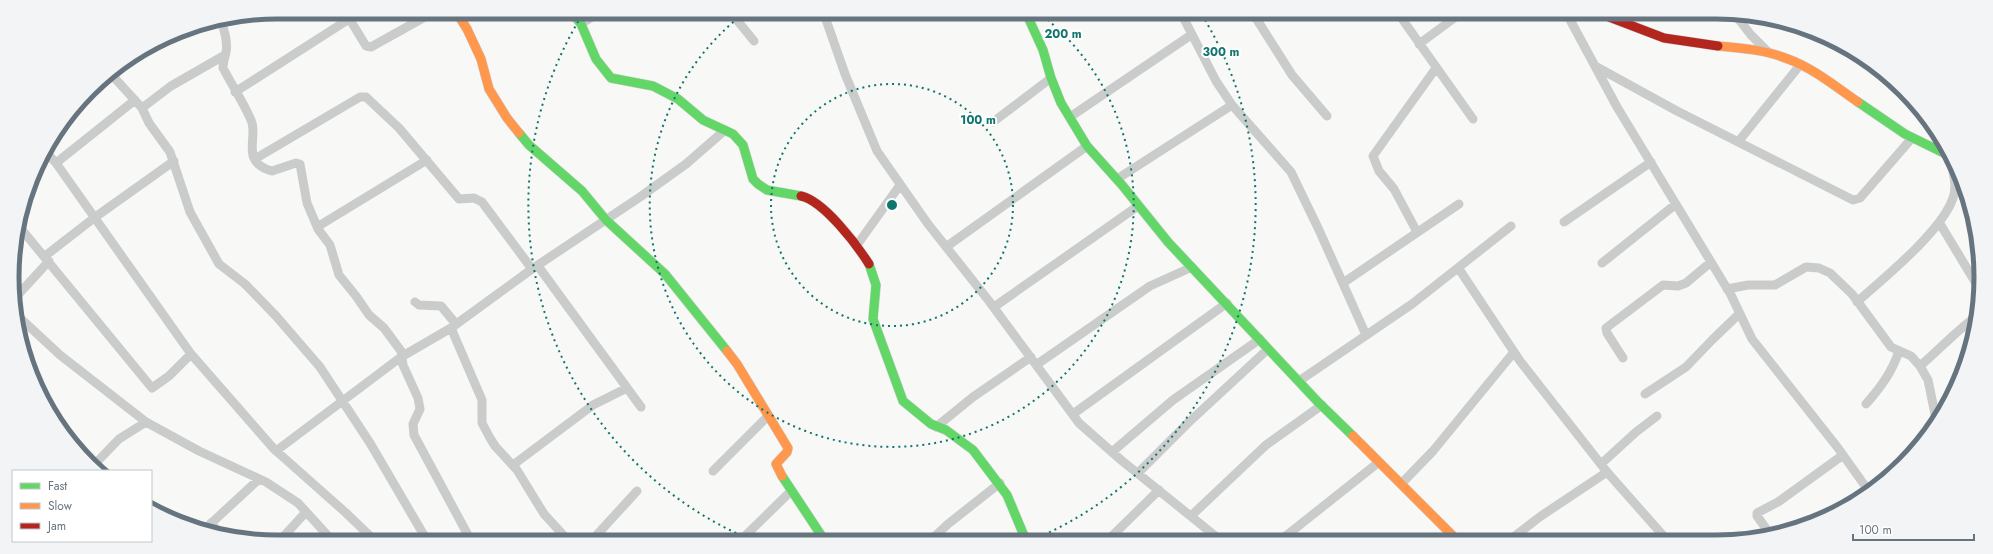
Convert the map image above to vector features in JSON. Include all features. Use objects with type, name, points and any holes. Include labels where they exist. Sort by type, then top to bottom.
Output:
[{"type":"street","points":[[235,92],[346,21],[349,20],[352,23],[366,46],[371,47],[420,19]]},
{"type":"street","points":[[461,19],[467,29],[480,59],[489,89],[507,118],[530,145],[582,192],[606,220],[665,274],[707,324],[736,364],[788,448],[787,452],[776,466],[821,535]]},
{"type":"street","points":[[577,19],[581,24],[596,59],[611,78],[653,86],[678,98],[703,120],[733,134],[743,145],[753,179],[758,184],[767,190],[803,196],[810,199],[823,209],[857,245],[871,267],[876,285],[873,319],[903,401],[915,412],[936,427],[946,430],[973,450],[1000,483],[1007,495],[1024,535]]},
{"type":"street","points":[[581,24],[589,19]]},
{"type":"street","points":[[736,19],[754,41]]},
{"type":"street","points":[[826,19],[845,74],[878,151],[900,185],[946,247],[994,308],[1079,422],[1112,452],[1214,535]]},
{"type":"street","points":[[1029,19],[1043,50],[1051,78],[1061,103],[1087,146],[1192,267],[1268,348],[1378,462],[1452,535]]},
{"type":"street","points":[[1184,19],[1216,81],[1232,105],[1291,172],[1366,335]]},
{"type":"street","points":[[1257,19],[1292,75],[1327,116]]},
{"type":"street","points":[[1402,19],[1473,120]]},
{"type":"street","points":[[1419,44],[1453,19]]},
{"type":"street","points":[[1570,19],[1617,107],[1727,289],[1752,339],[1843,455],[1866,487]]},
{"type":"street","points":[[1616,19],[1650,34],[1672,40],[1749,48],[1787,58],[1814,73],[1912,138],[1941,152]]},
{"type":"street","points":[[1740,20],[1751,35],[1769,53]]},
{"type":"street","points":[[222,25],[226,50],[223,68],[253,126],[251,146],[255,159],[259,165],[272,171],[296,163],[300,164],[308,203],[317,227],[330,245],[339,275],[369,315],[384,328],[400,351],[402,365],[418,398],[420,409],[413,424],[414,435],[468,535]]},
{"type":"street","points":[[1070,117],[1191,35]]},
{"type":"street","points":[[142,108],[171,86],[225,55]]},
{"type":"street","points":[[1738,142],[1800,65]]},
{"type":"street","points":[[1595,66],[1738,142],[1853,200],[1860,198],[1912,138]]},
{"type":"street","points":[[1417,232],[1394,189],[1379,171],[1373,156],[1436,68]]},
{"type":"street","points":[[114,77],[142,108],[149,123],[170,152],[190,212],[218,264],[245,284],[276,316],[320,367],[398,489],[424,535]]},
{"type":"street","points":[[993,122],[1051,78]]},
{"type":"street","points":[[255,159],[316,122],[364,96],[370,99],[399,128],[460,199],[474,198],[482,202],[535,268],[641,407]]},
{"type":"street","points":[[56,163],[135,100]]},
{"type":"street","points":[[1117,179],[1232,105]]},
{"type":"street","points":[[276,451],[342,400],[402,357],[453,326],[686,164],[725,130]]},
{"type":"street","points":[[946,247],[1087,146]]},
{"type":"street","points":[[50,156],[191,354],[276,451],[369,535]]},
{"type":"street","points":[[317,227],[427,160]]},
{"type":"street","points":[[20,292],[47,258],[94,218],[174,161]]},
{"type":"street","points":[[1564,222],[1651,162]]},
{"type":"street","points":[[1857,302],[1899,265],[1939,222],[1948,208],[1955,190],[1954,177]]},
{"type":"street","points":[[857,245],[900,185]]},
{"type":"street","points":[[1343,283],[1459,204]]},
{"type":"street","points":[[1602,263],[1676,204]]},
{"type":"street","points":[[994,308],[1138,206]]},
{"type":"street","points":[[1939,222],[1974,280]]},
{"type":"street","points":[[1299,381],[1458,269],[1512,226]]},
{"type":"street","points":[[23,231],[47,258],[152,388],[169,376],[191,354]]},
{"type":"street","points":[[1623,358],[1607,333],[1606,328],[1663,285],[1678,286],[1686,283],[1711,262]]},
{"type":"street","points":[[1727,289],[1748,285],[1775,285],[1806,267],[1812,266],[1830,273],[1857,302],[1891,347],[1911,356],[1920,366],[1928,380],[1935,413]]},
{"type":"street","points":[[936,427],[973,397],[1034,361],[1150,286],[1192,267]]},
{"type":"street","points":[[1458,269],[1514,352],[1607,472],[1663,535]]},
{"type":"street","points":[[415,302],[419,304],[441,306],[453,326],[482,400],[482,423],[495,446],[512,465],[535,501],[563,535]]},
{"type":"street","points":[[1073,414],[1227,303]]},
{"type":"street","points":[[1645,394],[1686,367],[1712,338],[1739,314]]},
{"type":"street","points":[[23,320],[60,355],[96,381],[146,422],[199,451],[259,479],[298,503],[327,535]]},
{"type":"street","points":[[1920,366],[1946,344],[1963,325],[1970,320]]},
{"type":"street","points":[[1112,452],[1173,400],[1260,339]]},
{"type":"street","points":[[1138,473],[1188,423],[1268,348]]},
{"type":"street","points":[[1866,404],[1878,391],[1890,373],[1900,351]]},
{"type":"street","points":[[1401,484],[1434,451],[1514,352]]},
{"type":"street","points":[[512,465],[593,405],[627,388]]},
{"type":"street","points":[[1191,516],[1266,445],[1322,405]]},
{"type":"street","points":[[713,470],[768,416]]},
{"type":"street","points":[[1601,464],[1636,432],[1657,416]]},
{"type":"street","points":[[97,461],[119,439],[146,422]]},
{"type":"street","points":[[1767,530],[1757,516],[1757,513],[1778,502],[1843,455]]},
{"type":"street","points":[[1287,535],[1378,462]]},
{"type":"street","points":[[1516,535],[1541,516],[1607,472]]},
{"type":"street","points":[[209,526],[259,479]]},
{"type":"street","points":[[936,535],[1000,483]]},
{"type":"street","points":[[1113,535],[1159,490]]},
{"type":"street","points":[[597,535],[638,491]]},
{"type":"street","points":[[746,535],[791,491]]},
{"type":"street","points":[[285,535],[306,512]]},
{"type":"traffic: fast","points":[[577,19],[581,24],[596,59],[611,78],[653,86],[678,99],[703,120],[733,134],[743,145],[753,179],[758,184],[767,190],[801,196]]},
{"type":"traffic: fast","points":[[1029,19],[1043,50],[1051,78],[1061,103],[1087,146],[1122,185],[1168,242],[1318,402],[1353,436]]},
{"type":"traffic: fast","points":[[1858,102],[1905,134],[1941,152]]},
{"type":"traffic: fast","points":[[519,133],[529,145],[582,191],[606,220],[665,274],[727,351]]},
{"type":"traffic: fast","points":[[869,264],[876,285],[873,319],[903,401],[931,424],[946,430],[973,450],[1007,495],[1024,535]]},
{"type":"traffic: fast","points":[[782,476],[821,535]]},
{"type":"traffic: slow","points":[[461,19],[481,59],[489,89],[507,118],[519,133]]},
{"type":"traffic: slow","points":[[1718,46],[1763,51],[1788,59],[1806,67],[1858,102]]},
{"type":"traffic: slow","points":[[727,351],[737,364],[788,448],[787,452],[776,464],[782,476]]},
{"type":"traffic: slow","points":[[1353,436],[1452,535]]},
{"type":"traffic: jam","points":[[1614,19],[1664,38],[1718,46]]},
{"type":"traffic: jam","points":[[801,196],[820,206],[848,235],[869,264]]}]
